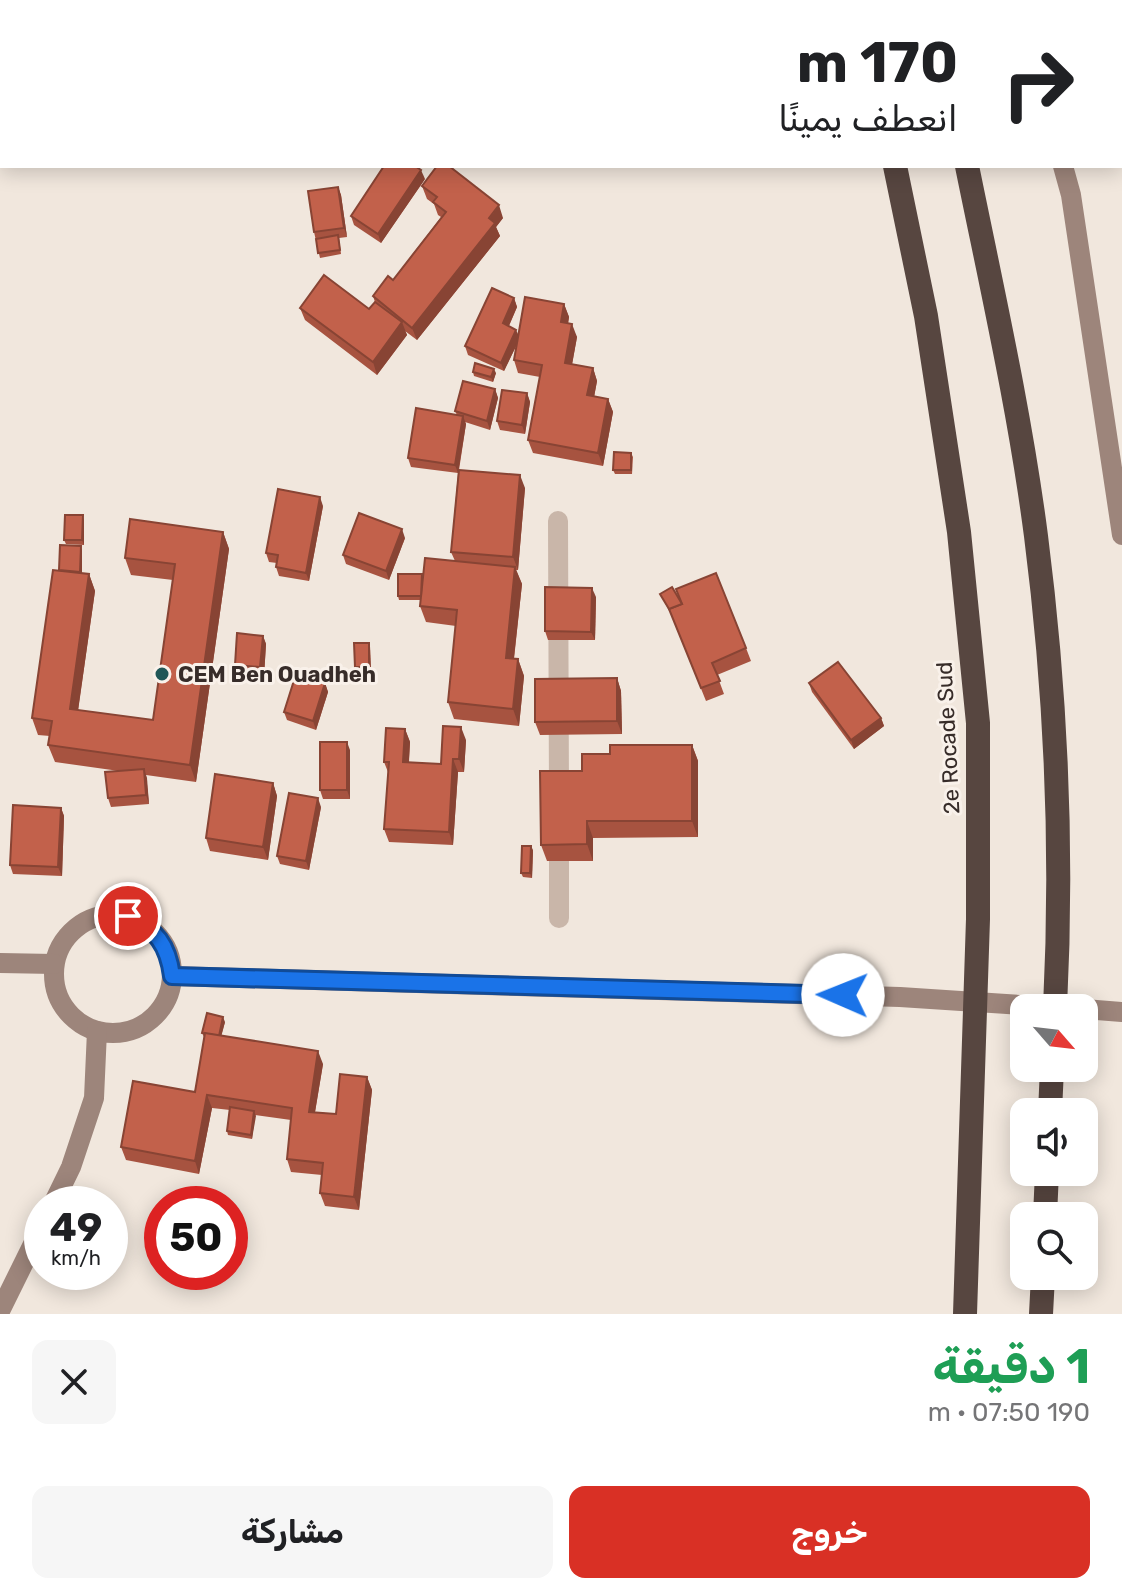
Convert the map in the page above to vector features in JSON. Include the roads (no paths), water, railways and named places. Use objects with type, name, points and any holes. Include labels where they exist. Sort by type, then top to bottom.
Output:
[{"type":"highway","name":"2e Rocade Sud","points":[[895,168],[926,316],[954,501],[978,723],[978,919],[965,1314]]},
{"type":"highway","points":[[967,168],[1016,414],[1036,535],[1049,661],[1058,817],[1055,994]]},
{"type":"highway","points":[[1041,1314],[1042,1290]]},
{"type":"main road","points":[[1064,168],[1071,195],[1122,535]]},
{"type":"main road","points":[[108,914],[128,916],[146,924],[160,938],[169,956],[172,976],[169,994],[148,1022],[115,1033],[97,1031],[68,1013],[54,982],[54,964],[72,930],[89,919],[108,914]]},
{"type":"main road","points":[[0,963],[54,964]]},
{"type":"main road","points":[[172,976],[900,997],[1010,1004]]},
{"type":"main road","points":[[62,1186],[94,1098],[97,1031]]},
{"type":"main road","points":[[0,1311],[24,1262]]},
{"type":"street","points":[[558,521],[559,918]]},
{"type":"place","name":"CEM Ben Ouadheh","points":[[162,674]]}]
